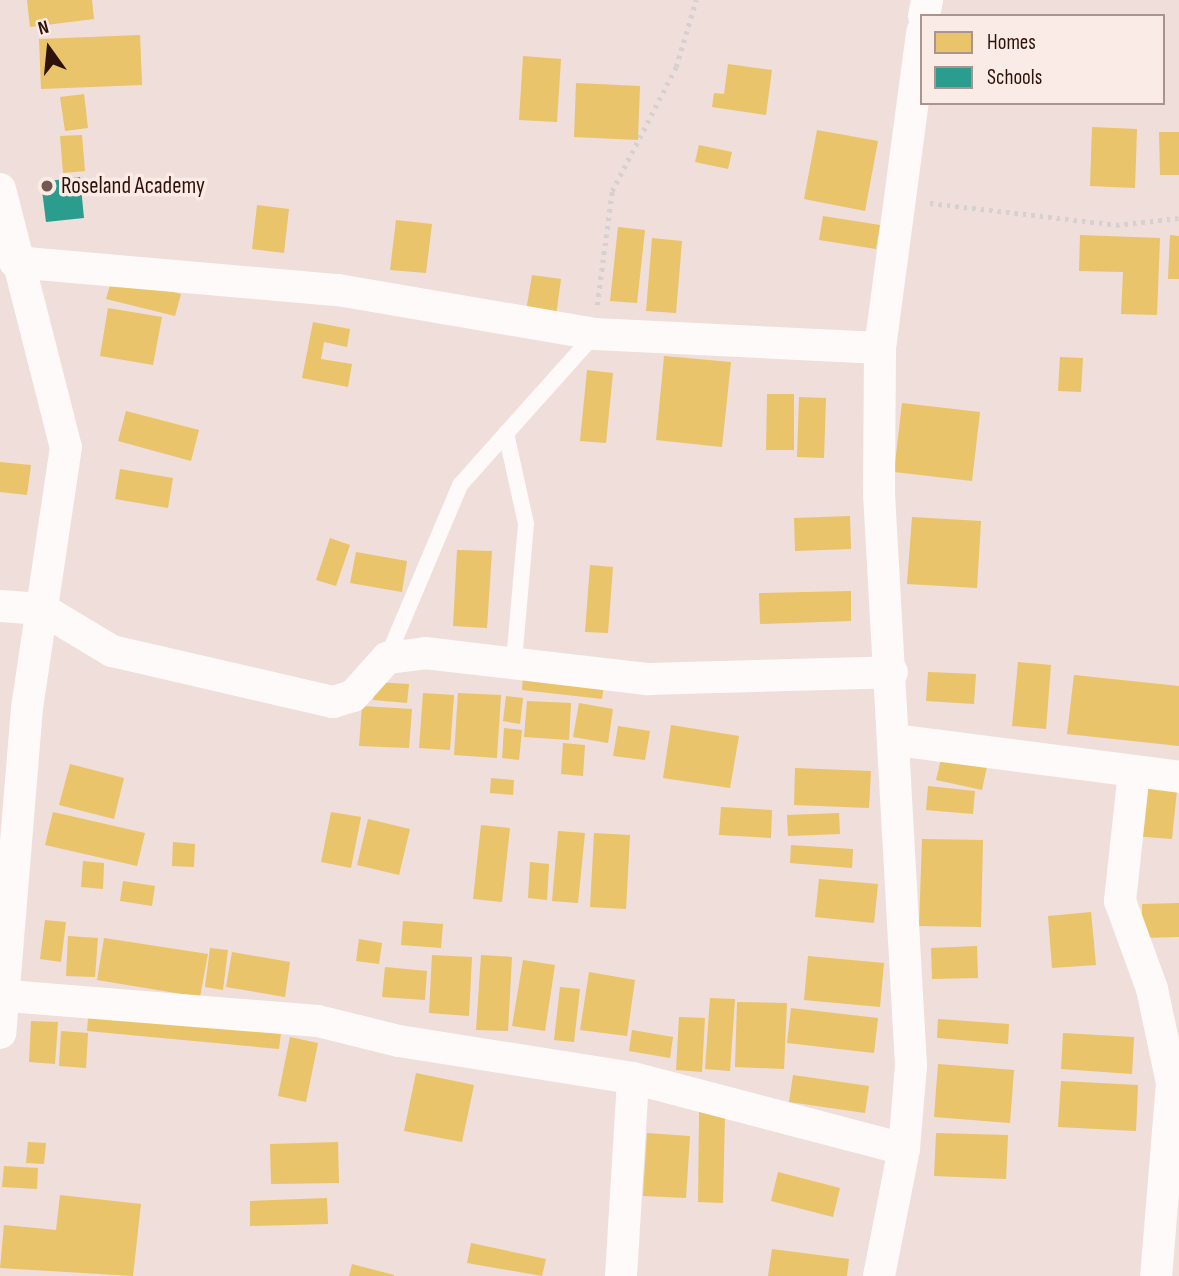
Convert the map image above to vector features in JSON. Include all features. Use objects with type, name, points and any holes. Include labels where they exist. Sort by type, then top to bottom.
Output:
[{"type":"street","points":[[879,1276],[904,1149],[911,1066],[896,740],[879,493],[880,348],[920,46]]},
{"type":"street","points":[[0,190],[15,262],[66,447],[27,708],[8,996],[0,1034]]},
{"type":"street","points":[[15,262],[338,289],[595,334],[880,348]]},
{"type":"street","points":[[0,606],[42,609],[112,651],[333,702],[353,696],[387,658],[425,653],[648,679],[892,672]]},
{"type":"street","points":[[896,740],[1179,777]]},
{"type":"street","points":[[1134,772],[1120,901],[1152,989],[1174,1068],[1156,1276]]},
{"type":"street","points":[[8,996],[318,1021],[398,1041],[633,1078],[904,1149]]},
{"type":"street","points":[[621,1276],[633,1078]]},
{"type":"lane","points":[[387,658],[460,485],[595,334]]},
{"type":"lane","points":[[506,433],[526,524],[514,662]]},
{"type":"path","points":[[595,334],[612,191],[676,67],[696,0]]},
{"type":"path","points":[[898,199],[1116,225],[1179,218]]},
{"type":"building: Homes","points":[[27,0],[92,0],[94,19],[30,27]]},
{"type":"building: Homes","points":[[140,35],[142,85],[41,89],[39,39]]},
{"type":"building: Homes","points":[[523,56],[561,59],[557,122],[519,120]]},
{"type":"building: Homes","points":[[728,64],[772,70],[766,115],[712,107],[714,93],[724,94]]},
{"type":"building: Homes","points":[[576,83],[640,86],[638,140],[574,137]]},
{"type":"building: Homes","points":[[84,94],[88,128],[65,131],[60,97]]},
{"type":"building: Homes","points":[[1092,127],[1137,129],[1135,188],[1090,186]]},
{"type":"building: Homes","points":[[817,130],[878,141],[865,211],[804,199]]},
{"type":"building: Homes","points":[[1159,132],[1179,132],[1179,175],[1160,175]]},
{"type":"building: Homes","points":[[82,135],[85,171],[63,173],[60,136]]},
{"type":"building: Homes","points":[[699,145],[732,152],[728,169],[695,162]]},
{"type":"building: Homes","points":[[257,205],[289,209],[284,253],[252,249]]},
{"type":"building: Homes","points":[[823,216],[880,225],[876,249],[819,240]]},
{"type":"building: Homes","points":[[396,220],[432,224],[426,273],[390,270]]},
{"type":"building: Homes","points":[[618,227],[645,230],[637,303],[610,301]]},
{"type":"building: Homes","points":[[1080,235],[1160,238],[1157,315],[1121,314],[1123,272],[1079,271]]},
{"type":"building: Homes","points":[[1170,235],[1179,236],[1179,279],[1168,279]]},
{"type":"building: Homes","points":[[652,238],[682,241],[676,313],[646,311]]},
{"type":"building: Homes","points":[[532,275],[561,279],[556,316],[526,311]]},
{"type":"building: Homes","points":[[112,278],[181,294],[175,316],[106,299]]},
{"type":"building: Homes","points":[[108,308],[162,317],[153,365],[100,356]]},
{"type":"building: Homes","points":[[313,322],[350,329],[347,347],[324,342],[321,359],[352,364],[348,387],[302,378]]},
{"type":"building: Homes","points":[[664,356],[731,362],[722,447],[656,440]]},
{"type":"building: Homes","points":[[1060,357],[1083,358],[1081,392],[1058,391]]},
{"type":"building: Homes","points":[[587,370],[613,373],[606,443],[580,441]]},
{"type":"building: Homes","points":[[767,394],[794,394],[794,450],[766,450]]},
{"type":"building: Homes","points":[[799,397],[826,398],[824,458],[797,457]]},
{"type":"building: Homes","points":[[902,403],[980,412],[972,481],[894,472]]},
{"type":"building: Homes","points":[[126,411],[199,430],[191,461],[118,441]]},
{"type":"building: Homes","points":[[0,462],[31,465],[27,495],[0,492]]},
{"type":"building: Homes","points":[[120,469],[173,478],[168,508],[115,499]]},
{"type":"building: Homes","points":[[850,516],[851,549],[795,551],[794,518]]},
{"type":"building: Homes","points":[[912,517],[981,521],[977,588],[907,584]]},
{"type":"building: Homes","points":[[330,538],[350,545],[336,586],[316,580]]},
{"type":"building: Homes","points":[[457,550],[492,551],[487,628],[453,626]]},
{"type":"building: Homes","points":[[356,552],[407,561],[402,592],[350,583]]},
{"type":"building: Homes","points":[[590,565],[613,567],[608,633],[585,632]]},
{"type":"building: Homes","points":[[851,591],[851,621],[760,624],[759,593]]},
{"type":"building: Homes","points":[[1018,662],[1051,665],[1046,729],[1012,726]]},
{"type":"building: Homes","points":[[928,672],[976,674],[974,704],[926,701]]},
{"type":"building: Homes","points":[[1074,675],[1179,686],[1179,746],[1067,734]]},
{"type":"building: Homes","points":[[523,676],[604,685],[602,699],[522,690]]},
{"type":"building: Homes","points":[[375,682],[409,684],[407,703],[373,700]]},
{"type":"building: Homes","points":[[423,693],[454,695],[450,750],[419,748]]},
{"type":"building: Homes","points":[[458,693],[501,695],[497,758],[454,755]]},
{"type":"building: Homes","points":[[506,696],[523,698],[520,724],[503,721]]},
{"type":"building: Homes","points":[[527,701],[571,703],[569,740],[524,737]]},
{"type":"building: Homes","points":[[579,703],[613,709],[608,743],[573,737]]},
{"type":"building: Homes","points":[[362,706],[412,709],[409,748],[359,746]]},
{"type":"building: Homes","points":[[671,725],[739,736],[730,788],[663,778]]},
{"type":"building: Homes","points":[[618,726],[650,731],[645,760],[613,756]]},
{"type":"building: Homes","points":[[504,728],[522,730],[519,760],[502,758]]},
{"type":"building: Homes","points":[[563,743],[585,745],[583,776],[561,774]]},
{"type":"building: Homes","points":[[944,747],[989,757],[982,790],[936,780]]},
{"type":"building: Homes","points":[[70,764],[124,778],[114,819],[59,805]]},
{"type":"building: Homes","points":[[795,768],[871,771],[869,808],[794,805]]},
{"type":"building: Homes","points":[[491,778],[514,780],[513,795],[490,793]]},
{"type":"building: Homes","points":[[928,786],[975,791],[973,814],[926,810]]},
{"type":"building: Homes","points":[[1138,787],[1177,790],[1172,839],[1133,836]]},
{"type":"building: Homes","points":[[721,807],[772,810],[771,838],[719,835]]},
{"type":"building: Homes","points":[[53,812],[145,833],[137,866],[45,845]]},
{"type":"building: Homes","points":[[331,812],[361,817],[351,868],[321,862]]},
{"type":"building: Homes","points":[[839,813],[840,834],[788,836],[787,815]]},
{"type":"building: Homes","points":[[368,819],[410,829],[399,875],[357,865]]},
{"type":"building: Homes","points":[[481,825],[510,828],[502,902],[473,899]]},
{"type":"building: Homes","points":[[558,831],[585,833],[578,903],[552,901]]},
{"type":"building: Homes","points":[[594,833],[630,835],[626,909],[590,907]]},
{"type":"building: Homes","points":[[922,839],[983,840],[981,927],[919,926]]},
{"type":"building: Homes","points":[[173,842],[195,844],[194,867],[172,866]]},
{"type":"building: Homes","points":[[791,845],[853,849],[852,868],[790,863]]},
{"type":"building: Homes","points":[[83,861],[104,863],[103,889],[81,887]]},
{"type":"building: Homes","points":[[530,862],[549,864],[547,900],[528,898]]},
{"type":"building: Homes","points":[[819,879],[878,884],[874,923],[815,917]]},
{"type":"building: Homes","points":[[123,881],[155,886],[152,906],[120,901]]},
{"type":"building: Homes","points":[[1179,903],[1179,937],[1142,938],[1142,904]]},
{"type":"building: Homes","points":[[1091,912],[1096,965],[1052,968],[1048,916]]},
{"type":"building: Homes","points":[[45,920],[66,922],[61,962],[40,959]]},
{"type":"building: Homes","points":[[403,921],[443,924],[441,948],[401,945]]},
{"type":"building: Homes","points":[[68,936],[98,938],[95,977],[66,976]]},
{"type":"building: Homes","points":[[104,938],[208,954],[200,997],[97,980]]},
{"type":"building: Homes","points":[[359,939],[382,943],[379,964],[356,961]]},
{"type":"building: Homes","points":[[977,946],[978,978],[932,979],[931,948]]},
{"type":"building: Homes","points":[[210,948],[228,950],[223,990],[205,987]]},
{"type":"building: Homes","points":[[232,952],[290,962],[285,997],[226,987]]},
{"type":"building: Homes","points":[[432,955],[472,957],[469,1016],[429,1013]]},
{"type":"building: Homes","points":[[481,955],[512,957],[508,1031],[476,1030]]},
{"type":"building: Homes","points":[[808,956],[884,963],[880,1007],[804,1000]]},
{"type":"building: Homes","points":[[523,960],[555,965],[545,1031],[512,1026]]},
{"type":"building: Homes","points":[[385,967],[427,971],[425,1000],[382,997]]},
{"type":"building: Homes","points":[[589,972],[635,980],[627,1036],[580,1030]]},
{"type":"building: Homes","points":[[560,987],[580,989],[574,1042],[554,1040]]},
{"type":"building: Homes","points":[[710,998],[735,999],[730,1071],[705,1069]]},
{"type":"building: Homes","points":[[737,1002],[787,1003],[784,1069],[735,1067]]},
{"type":"building: Homes","points":[[89,1007],[282,1025],[279,1049],[87,1031]]},
{"type":"building: Homes","points":[[791,1008],[878,1018],[874,1053],[787,1043]]},
{"type":"building: Homes","points":[[679,1017],[705,1018],[702,1072],[676,1070]]},
{"type":"building: Homes","points":[[938,1019],[1009,1024],[1008,1044],[937,1038]]},
{"type":"building: Homes","points":[[31,1021],[58,1022],[55,1064],[29,1062]]},
{"type":"building: Homes","points":[[632,1030],[673,1037],[670,1058],[629,1051]]},
{"type":"building: Homes","points":[[61,1031],[88,1033],[86,1068],[59,1066]]},
{"type":"building: Homes","points":[[1063,1033],[1134,1037],[1132,1074],[1061,1069]]},
{"type":"building: Homes","points":[[290,1037],[318,1043],[306,1102],[278,1096]]},
{"type":"building: Homes","points":[[938,1064],[1014,1070],[1010,1123],[934,1117]]},
{"type":"building: Homes","points":[[416,1073],[474,1085],[462,1142],[404,1131]]},
{"type":"building: Homes","points":[[793,1075],[869,1086],[865,1113],[789,1102]]},
{"type":"building: Homes","points":[[1061,1081],[1138,1085],[1136,1131],[1058,1127]]},
{"type":"building: Homes","points":[[699,1112],[725,1113],[723,1203],[698,1202]]},
{"type":"building: Homes","points":[[647,1133],[690,1136],[686,1198],[643,1196]]},
{"type":"building: Homes","points":[[936,1133],[1008,1135],[1006,1179],[934,1176]]},
{"type":"building: Homes","points":[[28,1142],[46,1143],[44,1164],[26,1163]]},
{"type":"building: Homes","points":[[338,1142],[339,1183],[271,1184],[270,1144]]},
{"type":"building: Homes","points":[[4,1166],[38,1168],[37,1189],[2,1187]]},
{"type":"building: Homes","points":[[778,1172],[840,1188],[833,1217],[771,1201]]},
{"type":"building: Homes","points":[[60,1195],[141,1204],[133,1276],[0,1268],[4,1225],[56,1230]]},
{"type":"building: Homes","points":[[327,1198],[328,1224],[250,1226],[250,1201]]},
{"type":"building: Homes","points":[[471,1243],[546,1259],[542,1276],[467,1263]]},
{"type":"building: Homes","points":[[772,1249],[849,1259],[847,1276],[768,1276]]},
{"type":"building: Homes","points":[[352,1264],[394,1275],[394,1276],[349,1276]]},
{"type":"building: Schools","points":[[80,177],[84,218],[46,222],[41,182]]},
{"type":"place","name":"Roseland Academy","points":[[47,186]]}]
